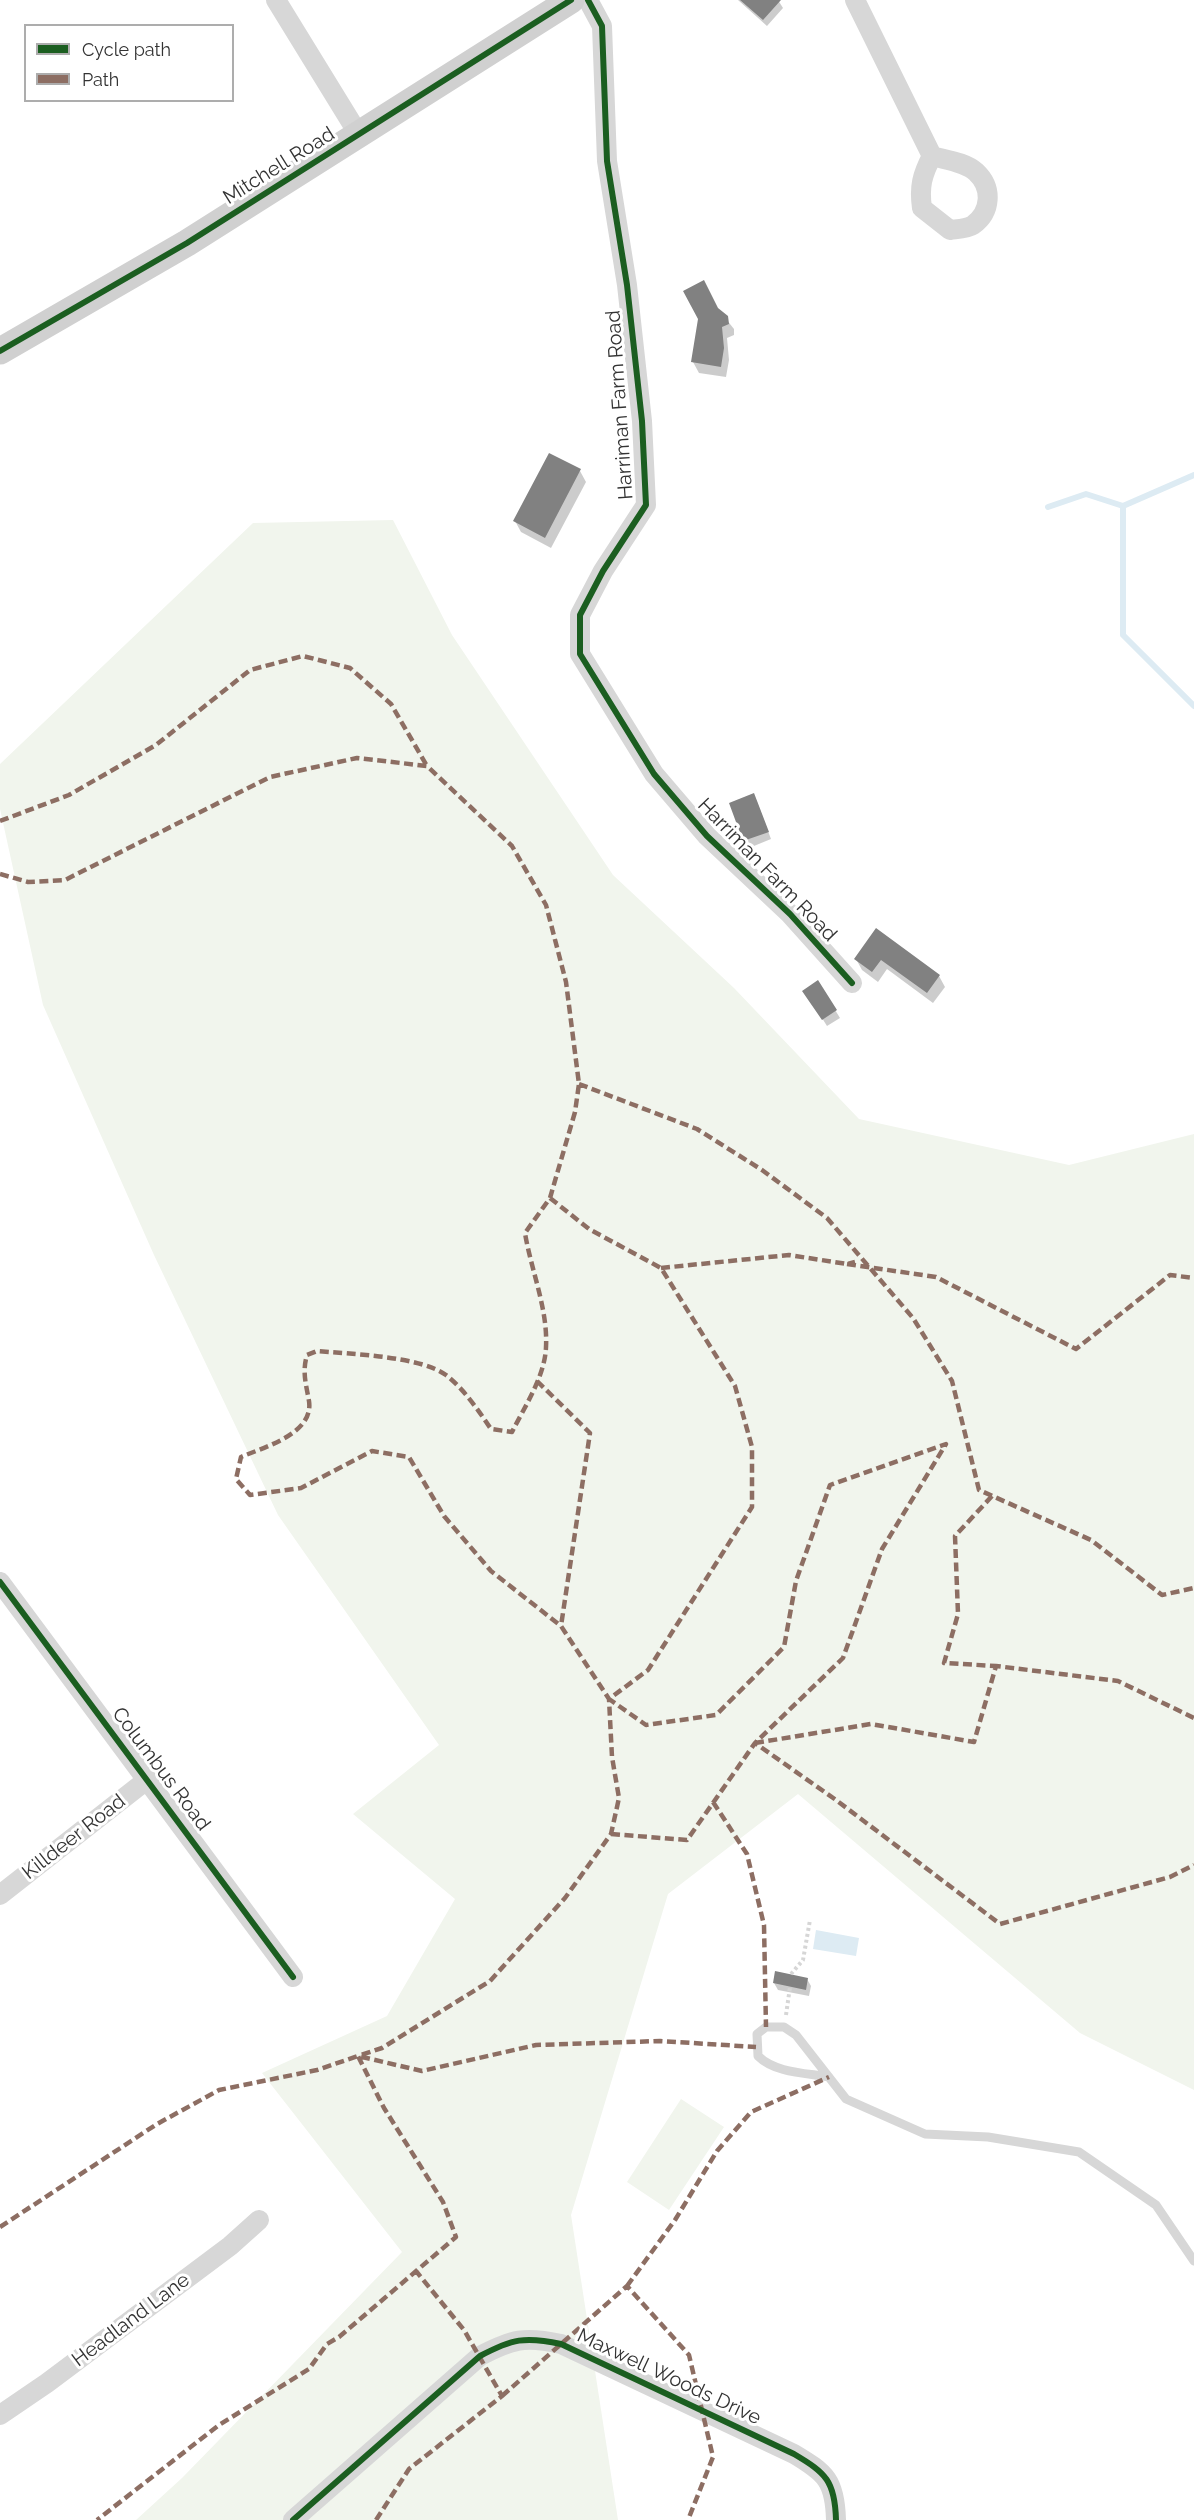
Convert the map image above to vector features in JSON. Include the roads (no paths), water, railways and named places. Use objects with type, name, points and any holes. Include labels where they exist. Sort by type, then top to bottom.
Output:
[{"type":"street","points":[[276,0],[359,135]]},
{"type":"street","name":"Harriman Farm Road","points":[[588,0],[602,26],[607,160],[627,285],[642,421],[646,505],[603,571],[580,615],[580,654],[654,774],[707,836],[790,914],[852,983]]},
{"type":"street","points":[[855,0],[932,156]]},
{"type":"street","name":"Mitchell Road","points":[[0,351],[187,243],[359,135],[555,4]]},
{"type":"street","name":"Columbus Road","points":[[0,1582],[293,1977]]},
{"type":"street","name":"Killdeer Road","points":[[0,1895],[148,1779]]},
{"type":"street","name":"Headland Lane","points":[[0,2415],[47,2383],[230,2246],[259,2220]]},
{"type":"street","name":"Maxwell Woods Drive","points":[[293,2520],[480,2356],[503,2344],[532,2338],[561,2344],[794,2454],[822,2470],[835,2498],[836,2520]]},
{"type":"lane","points":[[829,2077],[784,2069],[765,2063],[758,2056],[757,2034],[766,2027],[784,2027],[796,2035],[829,2077],[846,2099],[926,2134],[988,2137],[1079,2152],[1156,2205],[1194,2261]]},
{"type":"waterway","points":[[1194,475],[1123,506],[1123,635],[1194,706]]},
{"type":"waterway","points":[[1048,507],[1086,494],[1123,506]]}]
